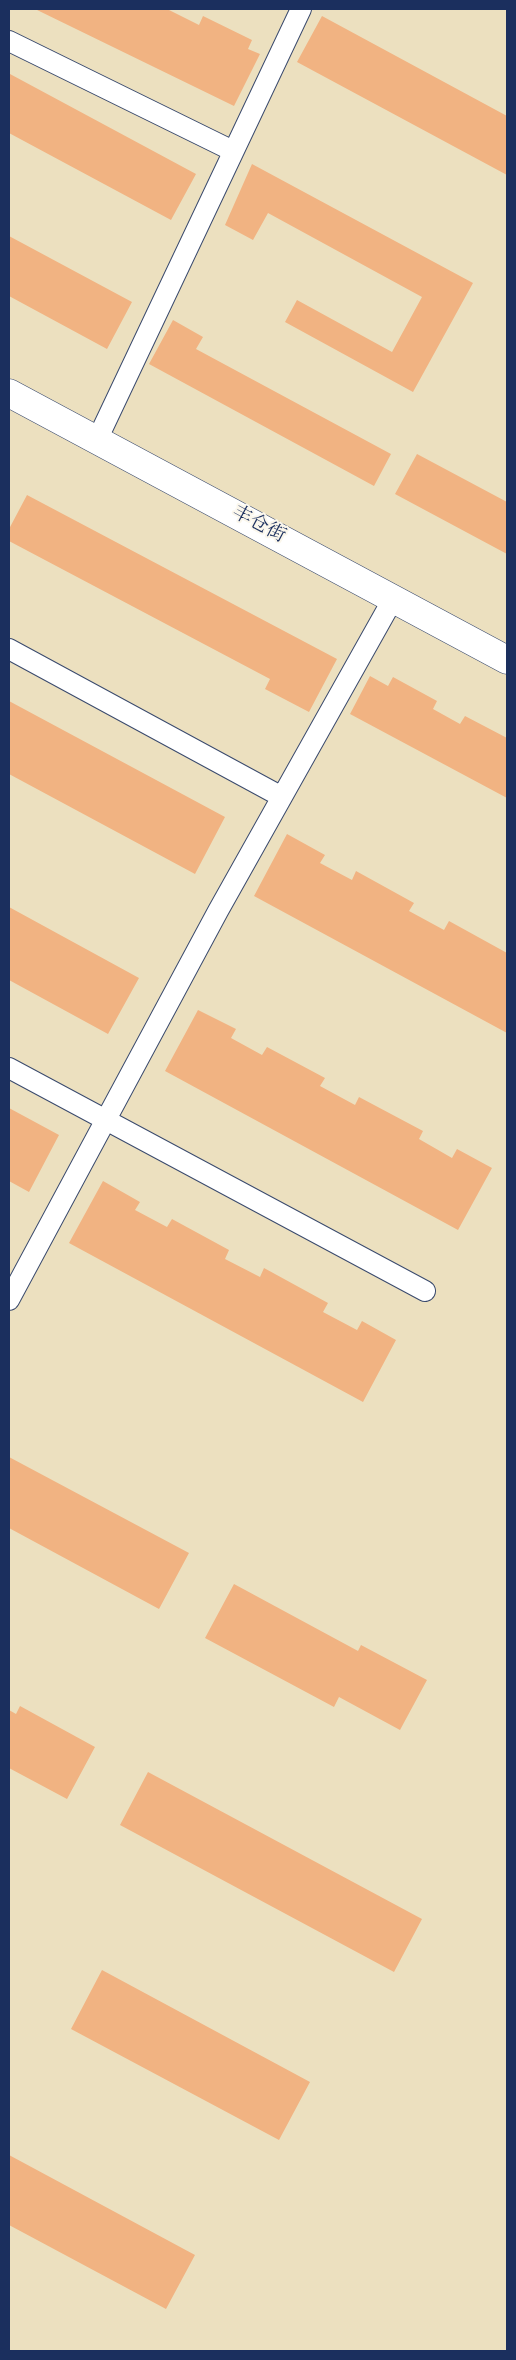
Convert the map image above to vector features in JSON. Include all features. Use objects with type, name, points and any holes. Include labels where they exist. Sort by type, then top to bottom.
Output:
[{"type":"street","name":"丰仓街","points":[[9,393],[507,660]]},
{"type":"lane","points":[[97,440],[301,9]]},
{"type":"lane","points":[[9,41],[234,151]]},
{"type":"lane","points":[[9,1300],[282,797],[393,599]]},
{"type":"lane","points":[[9,649],[282,797]]},
{"type":"lane","points":[[9,1068],[426,1290]]},
{"type":"building","points":[[35,9],[167,9],[199,25],[203,16],[252,40],[248,49],[260,54],[234,106]]},
{"type":"building","points":[[322,16],[507,116],[507,175],[297,62]]},
{"type":"building","points":[[10,74],[196,174],[171,220],[9,133]]},
{"type":"building","points":[[252,164],[473,283],[413,392],[285,322],[297,300],[392,352],[422,297],[268,213],[253,240],[225,225]]},
{"type":"building","points":[[9,236],[132,302],[107,349],[9,296]]},
{"type":"building","points":[[173,320],[203,337],[196,349],[391,454],[374,486],[149,364]]},
{"type":"building","points":[[417,454],[507,502],[507,554],[395,494]]},
{"type":"building","points":[[27,495],[337,659],[309,712],[265,689],[270,679],[9,541],[9,529]]},
{"type":"building","points":[[370,676],[388,686],[393,677],[437,701],[433,709],[460,724],[465,716],[507,738],[507,798],[350,714]]},
{"type":"building","points":[[9,701],[225,817],[195,874],[9,774]]},
{"type":"building","points":[[287,834],[325,855],[320,863],[352,880],[356,871],[414,903],[409,911],[444,930],[449,921],[507,953],[507,1033],[254,896]]},
{"type":"building","points":[[9,907],[139,978],[108,1034],[9,980]]},
{"type":"building","points":[[198,1010],[236,1029],[231,1038],[262,1055],[267,1047],[325,1078],[320,1086],[355,1105],[359,1097],[423,1131],[419,1139],[452,1158],[457,1149],[492,1168],[458,1230],[165,1071]]},
{"type":"building","points":[[9,1108],[59,1135],[29,1192],[9,1181]]},
{"type":"building","points":[[103,1181],[140,1202],[135,1210],[167,1227],[172,1219],[229,1250],[225,1259],[260,1277],[264,1268],[328,1303],[323,1312],[357,1330],[362,1321],[396,1340],[363,1402],[69,1243]]},
{"type":"building","points":[[9,1457],[189,1553],[159,1609],[9,1528]]},
{"type":"building","points":[[234,1584],[358,1651],[361,1645],[427,1680],[400,1730],[339,1697],[334,1707],[205,1638]]},
{"type":"building","points":[[20,1706],[95,1747],[67,1799],[9,1768],[9,1710],[16,1714]]},
{"type":"building","points":[[148,1772],[422,1919],[394,1972],[120,1825]]},
{"type":"building","points":[[102,1970],[310,2082],[279,2140],[71,2029]]},
{"type":"building","points":[[9,2155],[195,2255],[166,2309],[9,2225]]}]
